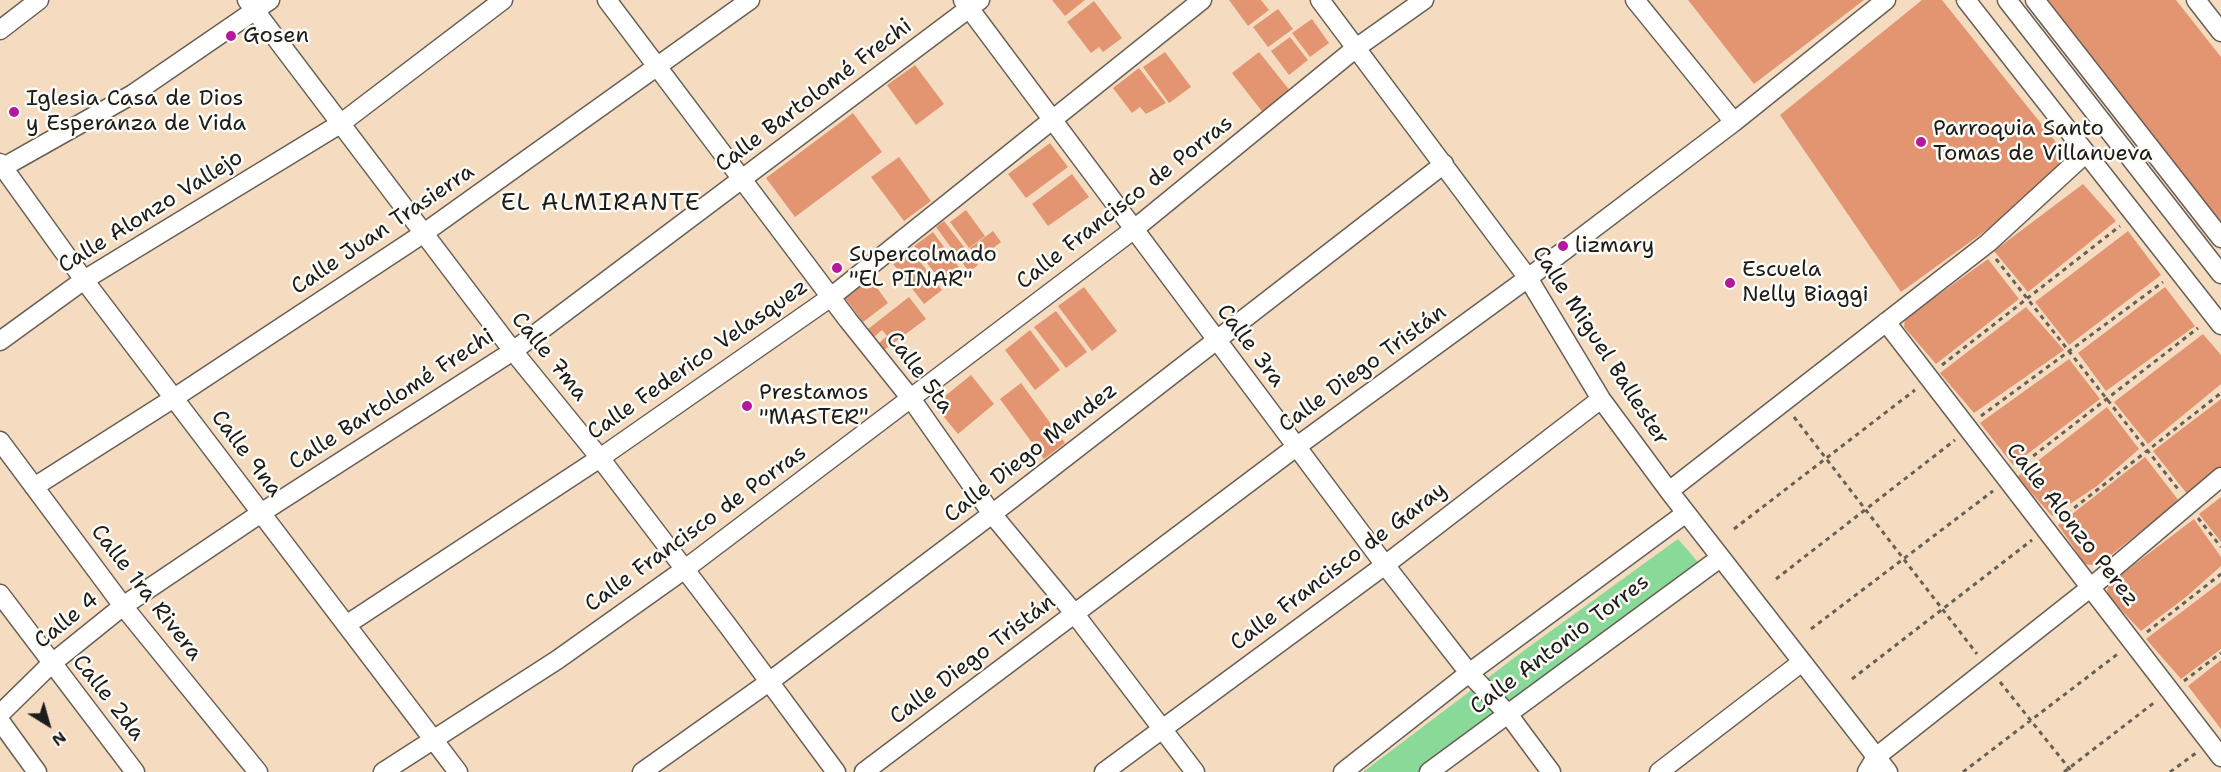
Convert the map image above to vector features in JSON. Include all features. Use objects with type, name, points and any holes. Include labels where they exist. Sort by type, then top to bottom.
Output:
[{"type":"street","points":[[0,30],[39,0]]},
{"type":"street","points":[[1,166],[133,94],[251,5],[270,0]]},
{"type":"street","name":"Calle Alonzo Vallejo","points":[[0,341],[84,280],[340,124],[503,0]]},
{"type":"street","name":"Calle 5ta","points":[[607,0],[831,297],[912,400],[992,514],[1074,614],[1195,772]]},
{"type":"street","name":"Calle Juan Trasierra","points":[[34,487],[174,398],[424,233],[750,0]]},
{"type":"street","name":"Calle Federico Velasquez","points":[[346,625],[600,458],[831,297],[1050,119],[1202,0]]},
{"type":"street","name":"Calle Miguel Ballester","points":[[1320,0],[1528,278],[1601,399],[1720,558],[1802,662],[1872,765],[1888,772]]},
{"type":"street","name":"Calle Francisco de Porras","points":[[383,772],[557,660],[685,569],[912,400],[1133,230],[1356,48],[1424,0]]},
{"type":"street","points":[[1635,0],[1734,122]]},
{"type":"street","name":"Calle Diego Tristán","points":[[864,772],[1296,447],[1528,278],[1734,122],[1886,0]]},
{"type":"street","points":[[1966,0],[2221,325]]},
{"type":"street","points":[[2007,0],[2221,274]]},
{"type":"street","points":[[2035,0],[2221,238]]},
{"type":"street","points":[[2196,0],[2221,32]]},
{"type":"street","name":"Calle 3ra","points":[[971,3],[1050,119],[1296,447],[1469,673],[1509,714],[1551,772]]},
{"type":"street","name":"Calle Bartolomé Frechi","points":[[261,513],[513,351],[744,179],[971,3]]},
{"type":"street","name":"Calle 7ma","points":[[251,5],[513,351],[600,458],[685,569],[836,772]]},
{"type":"street","points":[[1669,491],[1988,243],[2085,153]]},
{"type":"street","name":"Calle Diego Mendez","points":[[642,772],[769,682],[992,514],[1444,164]]},
{"type":"street","name":"Calle 9na","points":[[1,166],[84,280],[458,772]]},
{"type":"street","name":"Calle Alonzo Perez","points":[[1886,322],[2221,757]]},
{"type":"street","name":"Calle Francisco de Garay","points":[[1104,772],[1385,565],[1601,399]]},
{"type":"street","name":"Calle 1ra Rivera","points":[[0,441],[123,606],[258,772]]},
{"type":"street","points":[[1872,765],[2090,588],[2221,477]]},
{"type":"street","name":"Calle 4","points":[[0,714],[51,664],[123,606],[261,513]]},
{"type":"street","points":[[1343,772],[1469,673],[1686,513]]},
{"type":"street","name":"Calle Antonio Torres","points":[[1429,772],[1720,558]]},
{"type":"street","name":"Calle 2da","points":[[0,594],[135,772]]},
{"type":"street","points":[[1659,772],[1802,662]]},
{"type":"street","points":[[0,721],[37,772]]},
{"type":"path","points":[[1938,368],[2120,226]]},
{"type":"path","points":[[1992,255],[2180,492]]},
{"type":"path","points":[[1977,418],[2163,282]]},
{"type":"path","points":[[2015,470],[2198,328]]},
{"type":"path","points":[[1734,529],[1917,389]]},
{"type":"path","points":[[2055,523],[2221,393]]},
{"type":"path","points":[[1793,416],[1980,658]]},
{"type":"path","points":[[1776,579],[1956,439]]},
{"type":"path","points":[[1811,629],[1995,490]]},
{"type":"path","points":[[2196,515],[2221,547]]},
{"type":"path","points":[[1852,679],[2034,539]]},
{"type":"path","points":[[2142,635],[2221,574]]},
{"type":"path","points":[[1963,772],[2121,652]]},
{"type":"path","points":[[2183,682],[2221,653]]},
{"type":"path","points":[[1999,680],[2070,770]]},
{"type":"path","points":[[2064,772],[2070,770],[2157,701]]},
{"type":"path","points":[[2170,772],[2198,752]]},
{"type":"green space","points":[[1678,539],[1704,569],[1429,772],[1363,772],[1522,652]]},
{"type":"building","points":[[1052,0],[1085,0],[1065,16]]},
{"type":"building","points":[[1229,0],[1261,0],[1269,10],[1248,26]]},
{"type":"building","points":[[1688,0],[1864,0],[1754,84]]},
{"type":"building","points":[[1922,0],[1942,0],[2075,166],[1901,292],[1780,115]]},
{"type":"building","points":[[2046,0],[2176,0],[2221,57],[2221,226]]},
{"type":"building","points":[[1094,1],[1122,38],[1103,52],[1099,47],[1091,53],[1067,22]]},
{"type":"building","points":[[1278,9],[1293,29],[1268,47],[1253,27]]},
{"type":"building","points":[[1312,19],[1329,43],[1310,57],[1292,33]]},
{"type":"building","points":[[1290,37],[1308,60],[1289,75],[1271,51]]},
{"type":"building","points":[[1165,52],[1191,87],[1169,103],[1143,67]]},
{"type":"building","points":[[1259,52],[1291,92],[1264,114],[1232,73]]},
{"type":"building","points":[[915,65],[944,104],[916,125],[887,85]]},
{"type":"building","points":[[1139,68],[1166,103],[1146,114],[1140,107],[1132,113],[1113,88]]},
{"type":"building","points":[[853,113],[882,152],[795,217],[766,178]]},
{"type":"building","points":[[1050,143],[1068,167],[1026,198],[1008,174]]},
{"type":"building","points":[[899,157],[931,201],[904,221],[871,177]]},
{"type":"building","points":[[1072,174],[1089,197],[1048,226],[1032,204]]},
{"type":"building","points":[[2083,184],[2116,221],[2028,292],[1994,251]]},
{"type":"building","points":[[966,210],[985,236],[969,248],[950,222]]},
{"type":"building","points":[[944,221],[978,265],[969,272],[936,227]]},
{"type":"building","points":[[993,231],[1001,242],[979,259],[970,248]]},
{"type":"building","points":[[2128,231],[2161,275],[2069,345],[2035,302]]},
{"type":"building","points":[[933,232],[964,274],[946,288],[914,246]]},
{"type":"building","points":[[911,250],[942,290],[924,304],[893,264]]},
{"type":"building","points":[[1988,259],[2019,299],[1936,364],[1904,327],[1905,319]]},
{"type":"building","points":[[870,278],[888,303],[863,322],[845,298]]},
{"type":"building","points":[[1084,287],[1117,331],[1092,351],[1058,306]]},
{"type":"building","points":[[2165,287],[2195,326],[2106,391],[2078,353]]},
{"type":"building","points":[[909,297],[926,319],[884,350],[879,343],[887,336],[882,330],[874,337],[868,329]]},
{"type":"building","points":[[2026,307],[2064,350],[1974,413],[1940,373]]},
{"type":"building","points":[[1056,311],[1087,352],[1066,368],[1034,327]]},
{"type":"building","points":[[1030,330],[1060,370],[1035,390],[1005,350]]},
{"type":"building","points":[[2203,334],[2221,355],[2221,384],[2148,444],[2114,402]]},
{"type":"building","points":[[2069,359],[2100,399],[2013,465],[1980,423]]},
{"type":"building","points":[[971,375],[994,404],[958,434],[934,405]]},
{"type":"building","points":[[1021,383],[1065,443],[1044,459],[1000,399]]},
{"type":"building","points":[[2221,399],[2221,470],[2188,495],[2153,451]]},
{"type":"building","points":[[2107,407],[2139,449],[2097,486],[2052,516],[2017,477]]},
{"type":"building","points":[[2145,457],[2179,501],[2097,566],[2085,564],[2058,525]]},
{"type":"building","points":[[2221,497],[2221,542],[2199,514]]},
{"type":"building","points":[[2194,519],[2221,557],[2221,566],[2186,597],[2141,631],[2109,597],[2107,590],[2110,583]]},
{"type":"building","points":[[2221,582],[2221,649],[2181,679],[2146,639]]},
{"type":"building","points":[[2221,660],[2221,729],[2188,686]]},
{"type":"place","name":"Gosen","points":[[231,36]]},
{"type":"place","name":"Iglesia Casa de Dios y Esperanza de Vida","points":[[14,112]]},
{"type":"place","name":"Parroquia Santo Tomas de Villanueva","points":[[1921,142]]},
{"type":"place","name":"lizmary","points":[[1563,246]]},
{"type":"place","name":"Supercolmado \"EL PINAR\"","points":[[837,268]]},
{"type":"place","name":"Escuela Nelly Biaggi","points":[[1730,283]]},
{"type":"place","name":"Prestamos \"MASTER\"","points":[[747,406]]},
{"type":"district","name":"EL ALMIRANTE","points":[[601,204]]}]
